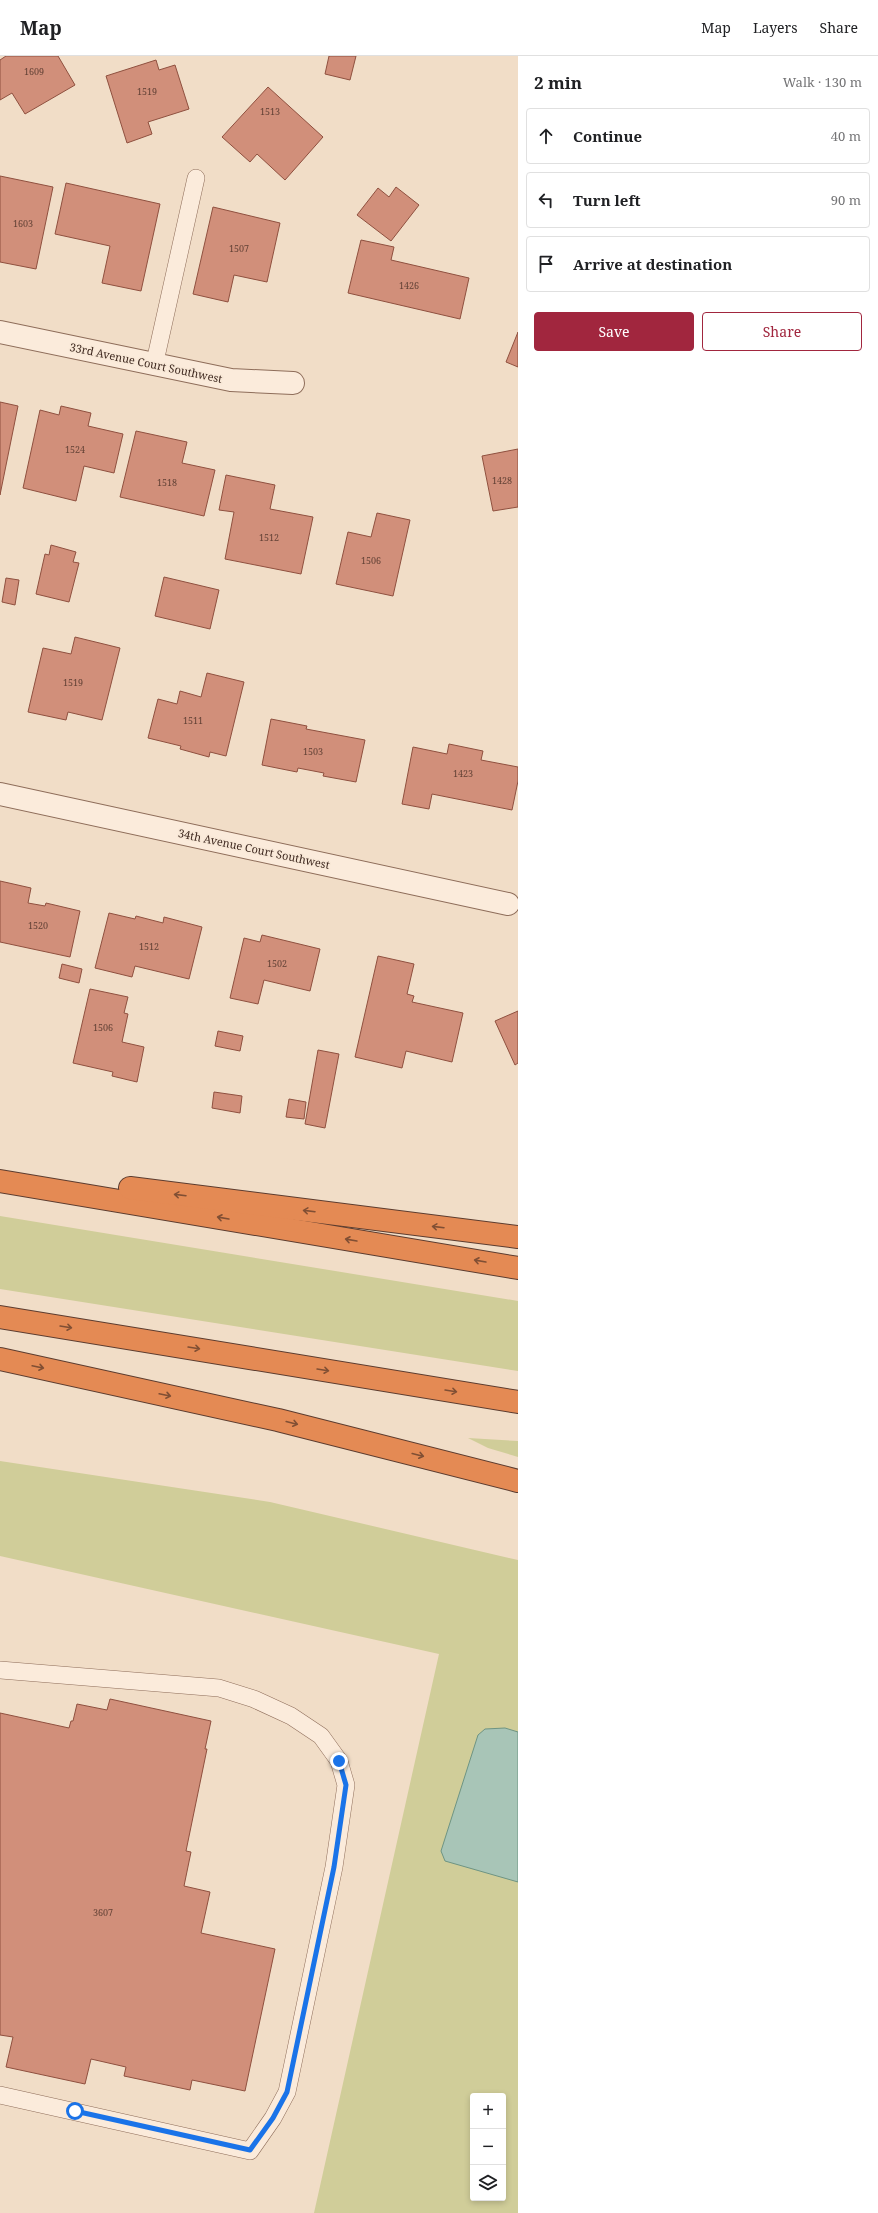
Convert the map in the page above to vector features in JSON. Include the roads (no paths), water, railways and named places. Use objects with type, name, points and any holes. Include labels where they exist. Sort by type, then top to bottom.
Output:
[{"type":"highway","points":[[0,1172],[518,1237]]},
{"type":"highway","points":[[0,1181],[518,1268]]},
{"type":"highway","points":[[0,1317],[518,1402]]},
{"type":"highway","points":[[0,1358],[278,1420],[518,1481]]},
{"type":"street","name":"33rd Avenue Court Southwest","points":[[0,332],[154,366],[231,380],[293,383]]},
{"type":"street","name":"34th Avenue Court Southwest","points":[[0,794],[508,904]]},
{"type":"lane","points":[[154,366],[196,178]]},
{"type":"lane","points":[[0,1670],[219,1688],[254,1699],[291,1716],[321,1736],[339,1761],[346,1785],[334,1867],[287,2092],[273,2118],[250,2150],[0,2094]]}]
